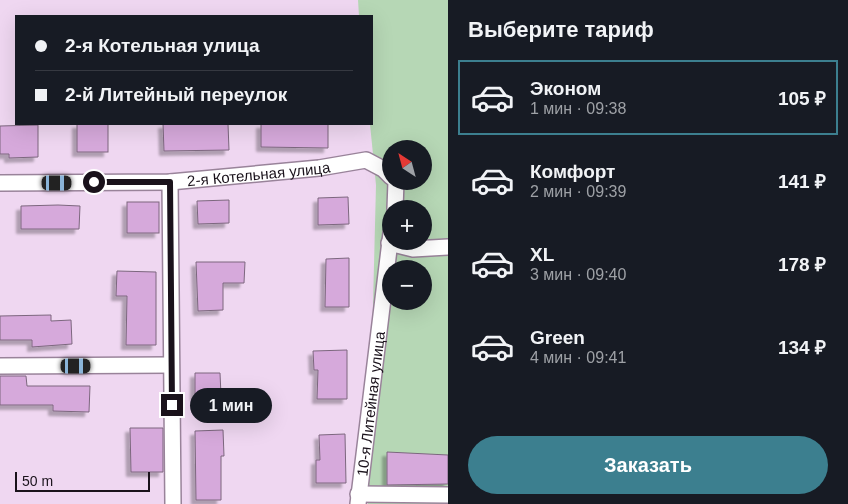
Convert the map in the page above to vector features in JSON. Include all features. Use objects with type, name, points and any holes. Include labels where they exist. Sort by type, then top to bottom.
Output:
[{"type":"street","name":"2-я Котельная улица","points":[[0,183],[170,182],[319,168],[366,160],[382,168]]},
{"type":"street","points":[[170,182],[173,504]]},
{"type":"street","points":[[432,248],[448,247]]},
{"type":"street","name":"10-я Литейная улица","points":[[358,499],[389,250]]},
{"type":"street","points":[[0,366],[171,365]]},
{"type":"street","points":[[358,499],[448,495]]},
{"type":"green space","points":[[358,0],[448,0],[448,504],[368,504],[376,185],[370,125],[373,125],[373,15],[359,15]]},
{"type":"building","points":[[38,125],[38,157],[9,158],[9,154],[0,154],[0,126]]},
{"type":"building","points":[[77,125],[108,125],[108,152],[77,152]]},
{"type":"building","points":[[163,125],[228,125],[229,150],[164,151]]},
{"type":"building","points":[[261,125],[328,125],[328,148],[261,147]]},
{"type":"building","points":[[348,197],[349,224],[318,225],[318,198]]},
{"type":"building","points":[[229,200],[229,223],[198,224],[197,201]]},
{"type":"building","points":[[127,202],[159,202],[159,233],[127,233]]},
{"type":"building","points":[[21,206],[80,206],[79,229],[21,229]]},
{"type":"building","points":[[349,258],[349,307],[325,307],[326,259]]},
{"type":"building","points":[[196,262],[245,262],[244,283],[223,283],[223,310],[198,311]]},
{"type":"building","points":[[117,271],[156,272],[156,345],[126,345],[127,296],[116,296]]},
{"type":"building","points":[[51,315],[51,321],[71,320],[72,344],[32,347],[32,340],[0,340],[0,316]]},
{"type":"building","points":[[347,350],[347,399],[317,399],[318,370],[314,370],[313,351]]},
{"type":"building","points":[[195,373],[220,373],[221,395],[195,396]]},
{"type":"building","points":[[0,376],[26,376],[27,386],[90,386],[89,412],[53,411],[53,405],[0,405]]},
{"type":"building","points":[[130,428],[163,428],[163,472],[131,472]]},
{"type":"building","points":[[223,430],[224,456],[221,456],[221,500],[196,500],[195,431]]},
{"type":"building","points":[[345,434],[346,483],[316,483],[316,460],[320,460],[319,435]]},
{"type":"building","points":[[387,452],[448,455],[448,484],[387,485]]},
{"type":"route","points":[[94,182],[170,182],[172,405]]}]
